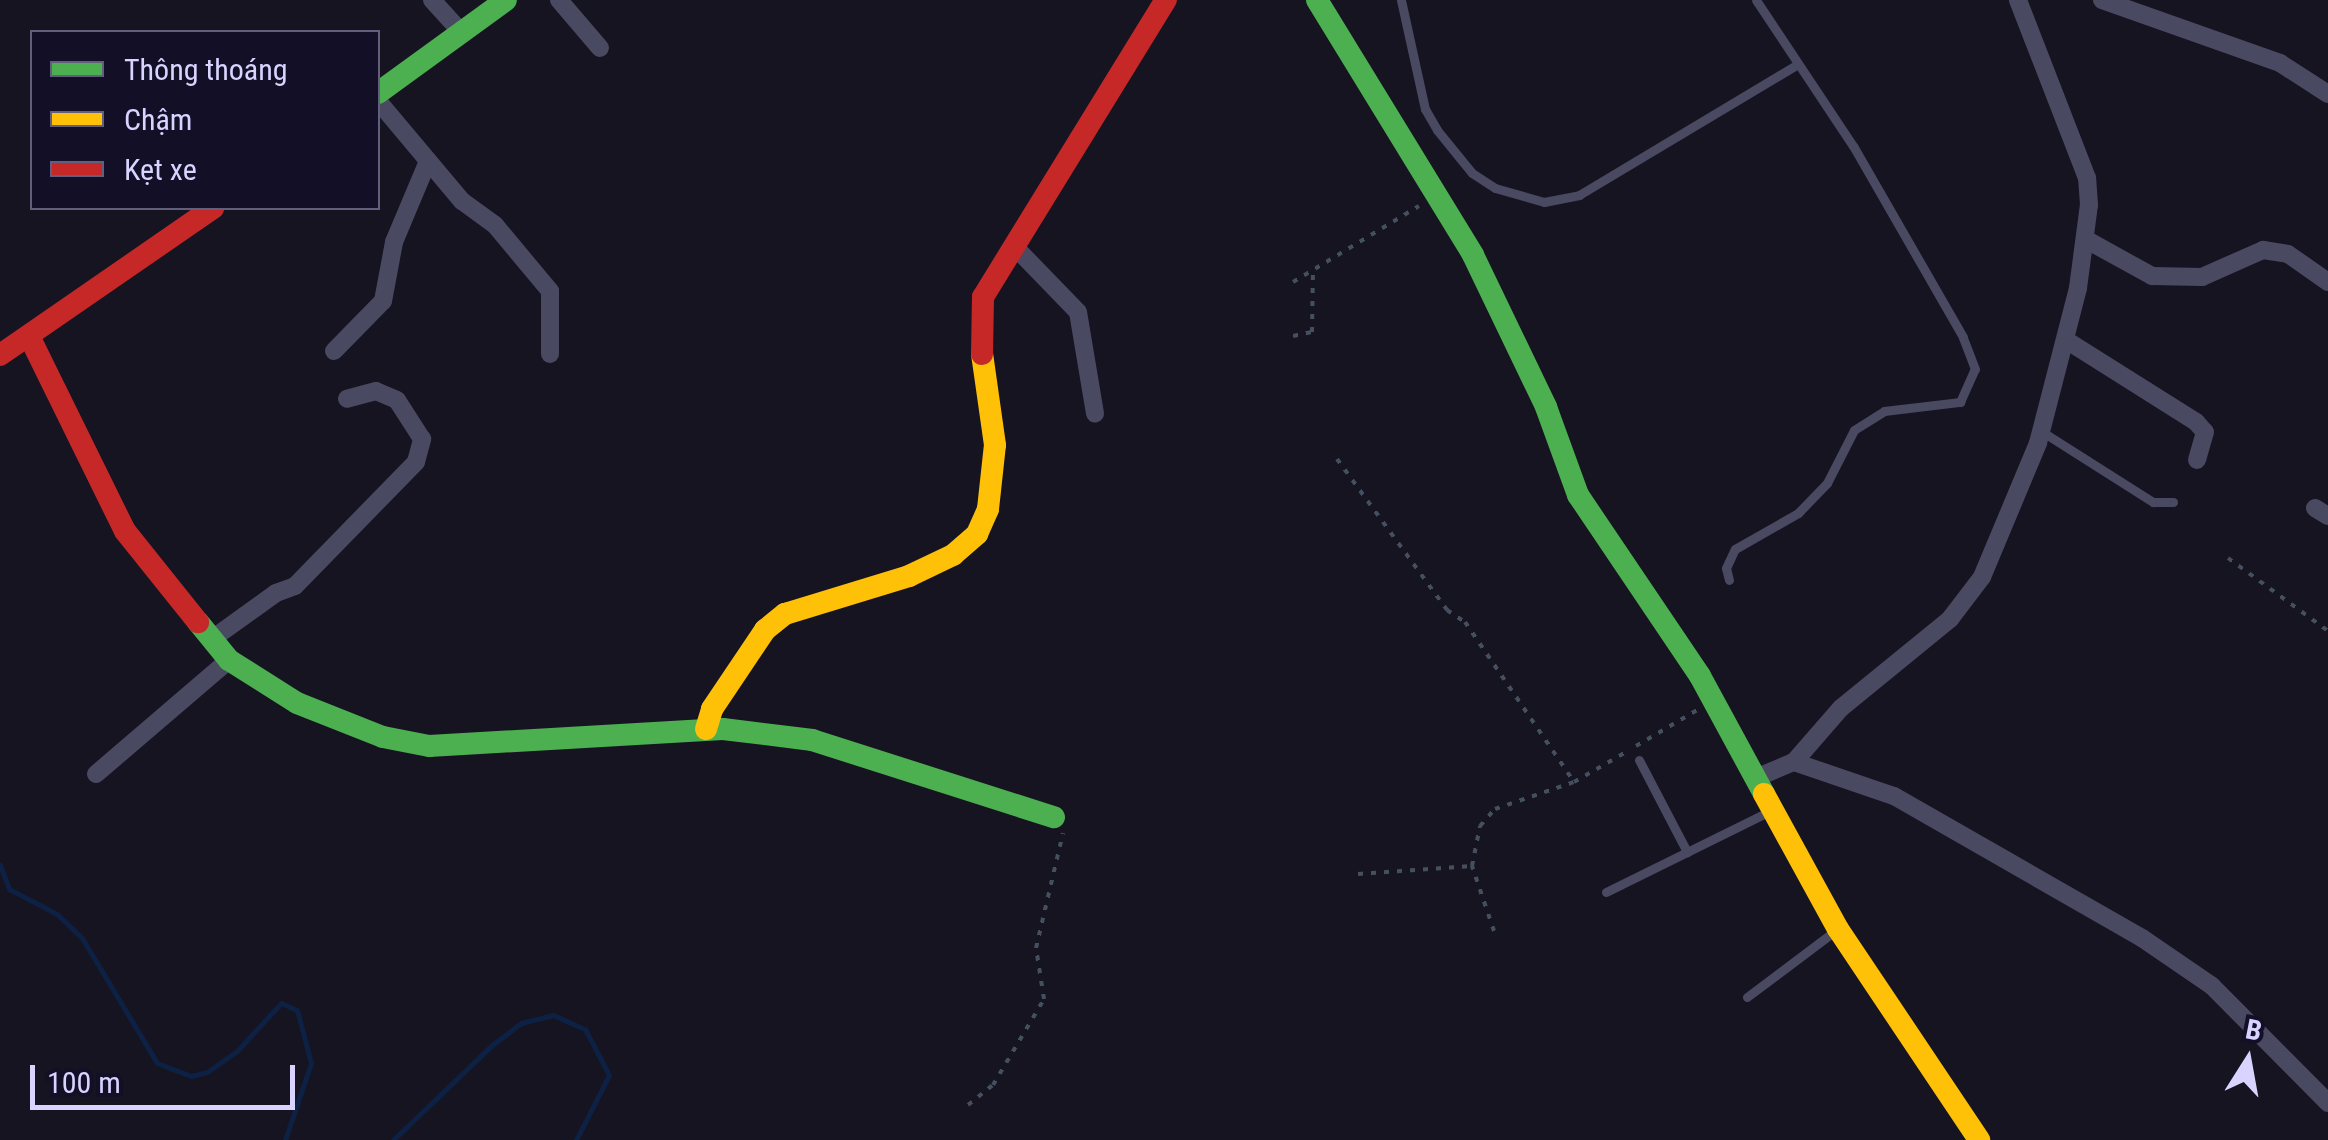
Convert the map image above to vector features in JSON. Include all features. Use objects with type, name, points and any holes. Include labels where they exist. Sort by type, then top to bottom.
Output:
[{"type":"street","points":[[432,0],[462,34]]},
{"type":"street","points":[[380,96],[506,0]]},
{"type":"street","points":[[559,0],[600,48]]},
{"type":"street","points":[[706,729],[755,646],[784,614],[909,576],[953,555],[977,534],[988,508],[995,444],[982,354],[983,297],[1166,0]]},
{"type":"street","points":[[1316,0],[1473,255],[1546,407],[1578,495],[1714,700],[1776,808],[1838,929],[1977,1140]]},
{"type":"street","points":[[1758,777],[1794,762],[1841,708],[1950,620],[1982,577],[2042,431],[2066,340],[2085,238],[2087,178],[2018,0]]},
{"type":"street","points":[[2102,0],[2280,64],[2328,94]]},
{"type":"street","points":[[380,100],[428,161],[550,291],[550,354]]},
{"type":"street","points":[[334,351],[382,300],[394,242],[428,161]]},
{"type":"street","points":[[0,355],[210,210]]},
{"type":"street","points":[[2085,238],[2152,276],[2202,278],[2262,250],[2288,254],[2328,282]]},
{"type":"street","points":[[1013,245],[1078,312],[1095,414]]},
{"type":"street","points":[[28,336],[125,531],[229,660],[297,703],[382,737],[428,746],[706,729],[812,740],[1054,817]]},
{"type":"street","points":[[2066,340],[2196,422],[2205,432],[2197,460]]},
{"type":"street","points":[[212,639],[276,593],[295,586],[416,462],[422,439],[397,400],[376,391],[347,399]]},
{"type":"street","points":[[96,774],[229,660]]},
{"type":"street","points":[[1794,762],[1894,796],[2142,938],[2212,986],[2328,1103]]},
{"type":"lane","points":[[1401,0],[1425,109],[1437,130],[1472,173],[1495,188],[1544,202],[1579,195],[1796,65]]},
{"type":"lane","points":[[1730,580],[1726,568],[1735,549],[1798,513],[1827,483],[1854,430],[1884,411],[1960,402],[1975,370],[1963,337],[1853,146],[1756,0]]},
{"type":"lane","points":[[2042,431],[2153,502],[2173,502]]},
{"type":"lane","points":[[1639,760],[1687,852]]},
{"type":"lane","points":[[1606,892],[1776,808]]},
{"type":"lane","points":[[1747,997],[1838,929]]},
{"type":"path","points":[[1293,282],[1436,196]]},
{"type":"path","points":[[1293,336],[1312,332],[1313,268]]},
{"type":"path","points":[[1337,459],[1447,610],[1465,622],[1574,782]]},
{"type":"path","points":[[2228,558],[2328,631]]},
{"type":"path","points":[[1494,931],[1472,866],[1480,826],[1495,808],[1574,782],[1714,700]]},
{"type":"path","points":[[968,1105],[993,1085],[1044,999],[1036,948],[1066,836],[1054,817]]},
{"type":"path","points":[[1358,874],[1472,866]]},
{"type":"waterway","points":[[0,865],[9,889],[57,914],[82,938],[157,1063],[191,1076],[207,1072],[237,1051],[281,1003],[297,1010],[311,1063],[285,1140]]},
{"type":"waterway","points":[[393,1140],[492,1045],[521,1023],[553,1015],[585,1029],[609,1075],[576,1140]]},
{"type":"traffic: fast","points":[[380,92],[506,0]]},
{"type":"traffic: fast","points":[[1317,0],[1473,255],[1546,407],[1578,495],[1700,676],[1764,794]]},
{"type":"traffic: fast","points":[[198,622],[229,660],[297,703],[383,737],[429,746],[723,729],[812,740],[1054,817]]},
{"type":"traffic: slow","points":[[706,729],[712,709],[765,630],[785,614],[909,576],[953,555],[977,534],[988,509],[995,445],[982,354]]},
{"type":"traffic: slow","points":[[1764,794],[1838,929],[1979,1140]]},
{"type":"traffic: jam","points":[[982,354],[983,297],[1166,0]]},
{"type":"traffic: jam","points":[[0,355],[210,210]]},
{"type":"traffic: jam","points":[[29,336],[125,531],[198,622]]}]
